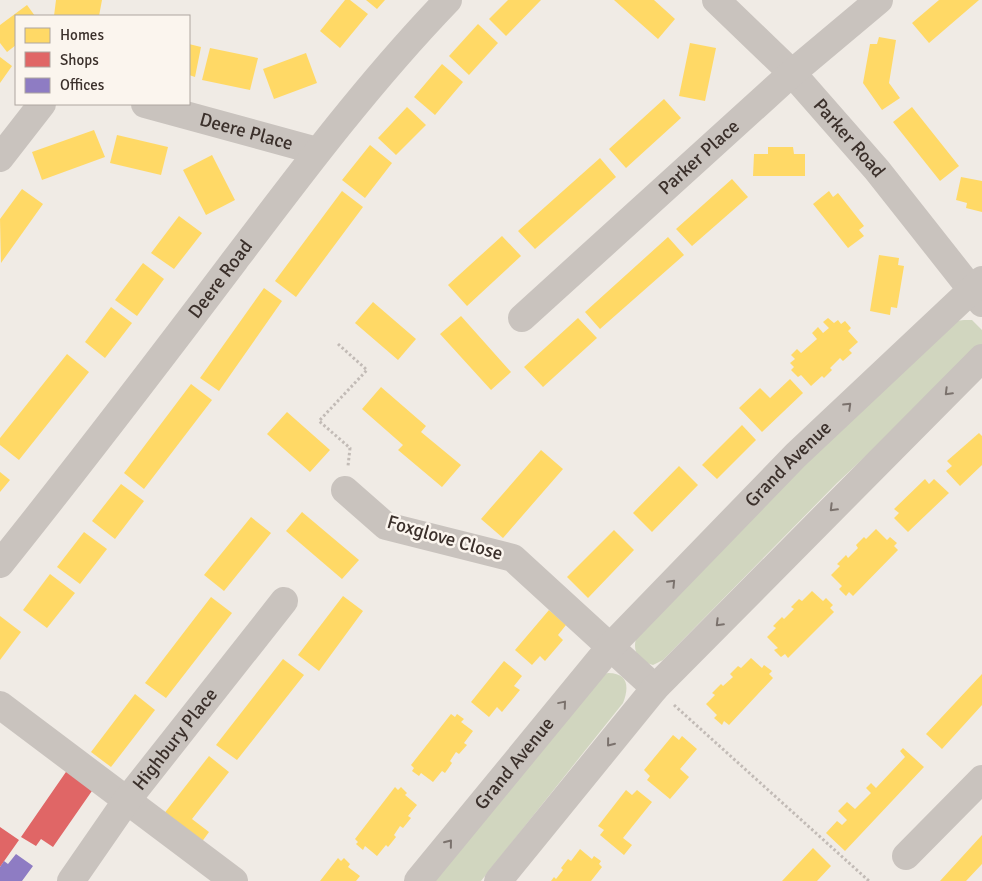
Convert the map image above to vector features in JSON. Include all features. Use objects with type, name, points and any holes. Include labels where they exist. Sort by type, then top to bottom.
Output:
[{"type":"street","name":"Deere Road","points":[[0,564],[52,500],[317,151],[423,26],[448,0]]},
{"type":"street","name":"Parker Road","points":[[716,0],[792,73],[978,291]]},
{"type":"street","name":"Parker Place","points":[[522,318],[792,73],[879,0]]},
{"type":"street","points":[[0,158],[41,105]]},
{"type":"street","name":"Deere Place","points":[[149,105],[317,151]]},
{"type":"street","name":"Grand Avenue","points":[[418,881],[611,646],[796,455],[978,291]]},
{"type":"street","points":[[498,881],[655,688],[982,358]]},
{"type":"street","name":"Foxglove Close","points":[[345,490],[386,526],[513,558],[611,646]]},
{"type":"street","name":"Highbury Place","points":[[70,881],[128,800],[284,601]]},
{"type":"street","points":[[611,646],[655,688]]},
{"type":"street","points":[[0,705],[234,881]]},
{"type":"street","points":[[906,856],[982,779]]},
{"type":"path","points":[[338,344],[366,370],[319,421],[350,448],[345,490]]},
{"type":"path","points":[[655,688],[869,881]]},
{"type":"green space","points":[[972,320],[982,330],[982,347],[837,483],[663,660],[653,665],[641,659],[635,648],[636,639],[754,513],[956,321]]},
{"type":"green space","points":[[608,673],[620,676],[626,682],[623,703],[481,881],[433,881],[603,675]]},
{"type":"building: Homes","points":[[56,0],[102,0],[99,15],[54,15]]},
{"type":"building: Homes","points":[[345,0],[350,0],[368,14],[340,48],[320,31]]},
{"type":"building: Homes","points":[[366,0],[385,0],[377,9]]},
{"type":"building: Homes","points":[[508,0],[541,0],[506,36],[489,19]]},
{"type":"building: Homes","points":[[614,0],[654,0],[675,19],[658,39]]},
{"type":"building: Homes","points":[[939,0],[979,0],[929,43],[912,23]]},
{"type":"building: Homes","points":[[27,5],[34,15],[15,15],[15,46],[7,52],[0,43],[0,25]]},
{"type":"building: Homes","points":[[478,24],[498,43],[469,75],[449,56]]},
{"type":"building: Homes","points":[[879,37],[896,40],[889,83],[900,98],[882,110],[863,83],[870,44],[877,44]]},
{"type":"building: Homes","points":[[690,43],[716,48],[705,101],[679,96]]},
{"type":"building: Homes","points":[[190,44],[201,47],[195,77],[190,75]]},
{"type":"building: Homes","points":[[210,48],[258,58],[250,90],[202,80]]},
{"type":"building: Homes","points":[[306,53],[317,83],[274,99],[263,69]]},
{"type":"building: Homes","points":[[0,57],[12,66],[0,83]]},
{"type":"building: Homes","points":[[442,64],[463,82],[435,115],[414,97]]},
{"type":"building: Homes","points":[[664,99],[681,118],[626,168],[609,149]]},
{"type":"building: Homes","points":[[407,107],[426,125],[396,155],[378,138]]},
{"type":"building: Homes","points":[[912,107],[959,166],[940,181],[893,122]]},
{"type":"building: Homes","points":[[94,130],[105,157],[42,180],[32,152]]},
{"type":"building: Homes","points":[[117,135],[168,147],[161,175],[110,163]]},
{"type":"building: Homes","points":[[370,145],[392,163],[365,198],[342,180]]},
{"type":"building: Homes","points":[[768,147],[793,147],[794,154],[805,154],[805,176],[753,176],[754,154],[768,154]]},
{"type":"building: Homes","points":[[212,155],[235,200],[206,215],[183,170]]},
{"type":"building: Homes","points":[[600,158],[616,177],[535,249],[518,231]]},
{"type":"building: Homes","points":[[961,177],[982,181],[982,212],[966,208],[967,203],[956,200]]},
{"type":"building: Homes","points":[[732,179],[748,197],[692,246],[676,229]]},
{"type":"building: Homes","points":[[22,189],[43,204],[1,263],[0,219]]},
{"type":"building: Homes","points":[[342,191],[363,207],[296,297],[275,281]]},
{"type":"building: Homes","points":[[829,191],[833,197],[838,193],[864,226],[859,230],[864,236],[848,248],[813,204]]},
{"type":"building: Homes","points":[[179,216],[202,233],[174,269],[151,253]]},
{"type":"building: Homes","points":[[502,236],[521,256],[467,306],[448,285]]},
{"type":"building: Homes","points":[[668,237],[684,255],[600,329],[585,312]]},
{"type":"building: Homes","points":[[879,255],[899,258],[898,265],[904,266],[897,308],[891,307],[890,315],[870,311]]},
{"type":"building: Homes","points":[[143,263],[164,279],[137,316],[115,300]]},
{"type":"building: Homes","points":[[264,288],[282,301],[219,391],[200,378]]},
{"type":"building: Homes","points":[[373,302],[416,339],[398,360],[355,323]]},
{"type":"building: Homes","points":[[111,307],[132,323],[105,358],[85,342]]},
{"type":"building: Homes","points":[[461,316],[511,372],[491,390],[440,334]]},
{"type":"building: Homes","points":[[578,318],[597,338],[543,387],[524,367]]},
{"type":"building: Homes","points":[[828,318],[834,323],[838,320],[841,324],[845,321],[851,328],[848,331],[858,342],[849,350],[852,353],[843,361],[840,358],[830,368],[832,370],[824,378],[822,376],[811,386],[801,375],[798,377],[791,370],[794,367],[790,363],[795,359],[791,355],[797,349],[801,353],[817,339],[812,333],[818,327],[823,333],[829,328],[823,322]]},
{"type":"building: Homes","points":[[67,354],[89,372],[19,460],[0,445],[0,438]]},
{"type":"building: Homes","points":[[790,379],[803,393],[762,432],[739,408],[760,388],[770,398]]},
{"type":"building: Homes","points":[[191,384],[212,400],[144,489],[124,473]]},
{"type":"building: Homes","points":[[381,387],[426,426],[421,432],[461,465],[442,487],[398,450],[403,445],[362,409]]},
{"type":"building: Homes","points":[[287,412],[330,450],[310,472],[267,434]]},
{"type":"building: Homes","points":[[742,425],[756,440],[717,479],[702,465]]},
{"type":"building: Homes","points":[[979,433],[982,436],[982,465],[960,486],[946,471],[952,466],[947,461]]},
{"type":"building: Homes","points":[[541,450],[563,469],[503,538],[481,519]]},
{"type":"building: Homes","points":[[679,466],[698,485],[652,532],[633,513]]},
{"type":"building: Homes","points":[[0,472],[10,480],[0,492]]},
{"type":"building: Homes","points":[[925,479],[929,484],[934,479],[949,493],[908,532],[894,518],[899,513],[894,509]]},
{"type":"building: Homes","points":[[121,484],[144,501],[115,539],[92,521]]},
{"type":"building: Homes","points":[[302,512],[359,560],[342,579],[286,531]]},
{"type":"building: Homes","points":[[251,517],[271,533],[224,591],[204,575]]},
{"type":"building: Homes","points":[[876,529],[887,540],[890,537],[897,543],[894,546],[898,550],[853,596],[849,592],[846,596],[839,589],[842,586],[831,575],[840,566],[837,564],[846,555],[848,558],[858,548],[856,545],[864,537],[866,539]]},
{"type":"building: Homes","points":[[614,530],[634,550],[588,598],[567,577]]},
{"type":"building: Homes","points":[[84,532],[107,549],[80,584],[57,567]]},
{"type":"building: Homes","points":[[50,574],[75,593],[47,628],[23,610]]},
{"type":"building: Homes","points":[[812,591],[823,601],[826,598],[833,605],[830,608],[834,612],[788,658],[785,654],[781,657],[774,650],[778,648],[767,637],[776,628],[773,626],[794,609],[791,607],[799,599],[802,601]]},
{"type":"building: Homes","points":[[343,596],[363,611],[319,671],[298,655]]},
{"type":"building: Homes","points":[[211,597],[232,613],[166,698],[145,683]]},
{"type":"building: Homes","points":[[549,610],[566,625],[558,635],[563,640],[545,661],[540,656],[532,665],[515,650]]},
{"type":"building: Homes","points":[[0,616],[21,632],[0,660]]},
{"type":"building: Homes","points":[[751,658],[762,668],[764,665],[772,671],[769,674],[773,678],[729,725],[724,721],[722,725],[714,718],[717,715],[706,704],[715,695],[712,693],[721,684],[723,686],[733,677],[730,674],[738,666],[741,668]]},
{"type":"building: Homes","points":[[283,659],[304,675],[237,760],[216,745]]},
{"type":"building: Homes","points":[[504,661],[522,676],[514,686],[520,690],[502,712],[497,707],[489,717],[471,702]]},
{"type":"building: Homes","points":[[982,674],[982,705],[942,749],[926,734]]},
{"type":"building: Homes","points":[[135,694],[155,710],[111,767],[91,752]]},
{"type":"building: Homes","points":[[451,714],[455,717],[457,714],[464,719],[461,722],[473,731],[464,743],[467,745],[459,754],[456,752],[450,761],[452,763],[445,773],[442,771],[433,782],[421,773],[419,776],[412,771],[414,768],[411,765]]},
{"type":"building: Homes","points":[[673,735],[679,740],[682,736],[697,749],[680,769],[689,777],[670,799],[647,780],[650,776],[644,770]]},
{"type":"building: Homes","points":[[903,748],[924,767],[845,851],[826,833],[837,821],[842,825],[847,820],[838,811],[847,802],[855,809],[871,793],[866,788],[871,783],[876,788],[905,757],[900,751]]},
{"type":"building: Homes","points":[[209,756],[229,772],[192,819],[209,832],[201,843],[163,815]]},
{"type":"building: Homes","points":[[395,787],[398,790],[401,787],[407,793],[405,795],[417,805],[408,816],[411,818],[403,828],[400,826],[394,835],[396,837],[377,856],[365,846],[363,850],[356,844],[358,842],[355,839]]},
{"type":"building: Homes","points":[[626,790],[632,795],[637,790],[652,802],[623,838],[632,845],[624,855],[600,835],[604,830],[598,826]]},
{"type":"building: Homes","points":[[982,835],[982,864],[966,881],[940,881]]},
{"type":"building: Homes","points":[[813,848],[831,866],[817,881],[782,881]]},
{"type":"building: Homes","points":[[580,849],[592,859],[594,856],[601,861],[599,864],[602,867],[591,881],[551,881],[554,877],[556,879],[568,859],[571,861]]},
{"type":"building: Homes","points":[[338,858],[341,861],[344,858],[350,864],[348,867],[360,876],[356,881],[320,881]]},
{"type":"building: Shops","points":[[68,769],[94,788],[53,847],[41,839],[36,846],[21,837]]},
{"type":"building: Shops","points":[[0,827],[19,840],[0,867]]},
{"type":"building: Offices","points":[[16,854],[33,866],[22,881],[0,881],[0,867],[4,861],[8,864]]}]
